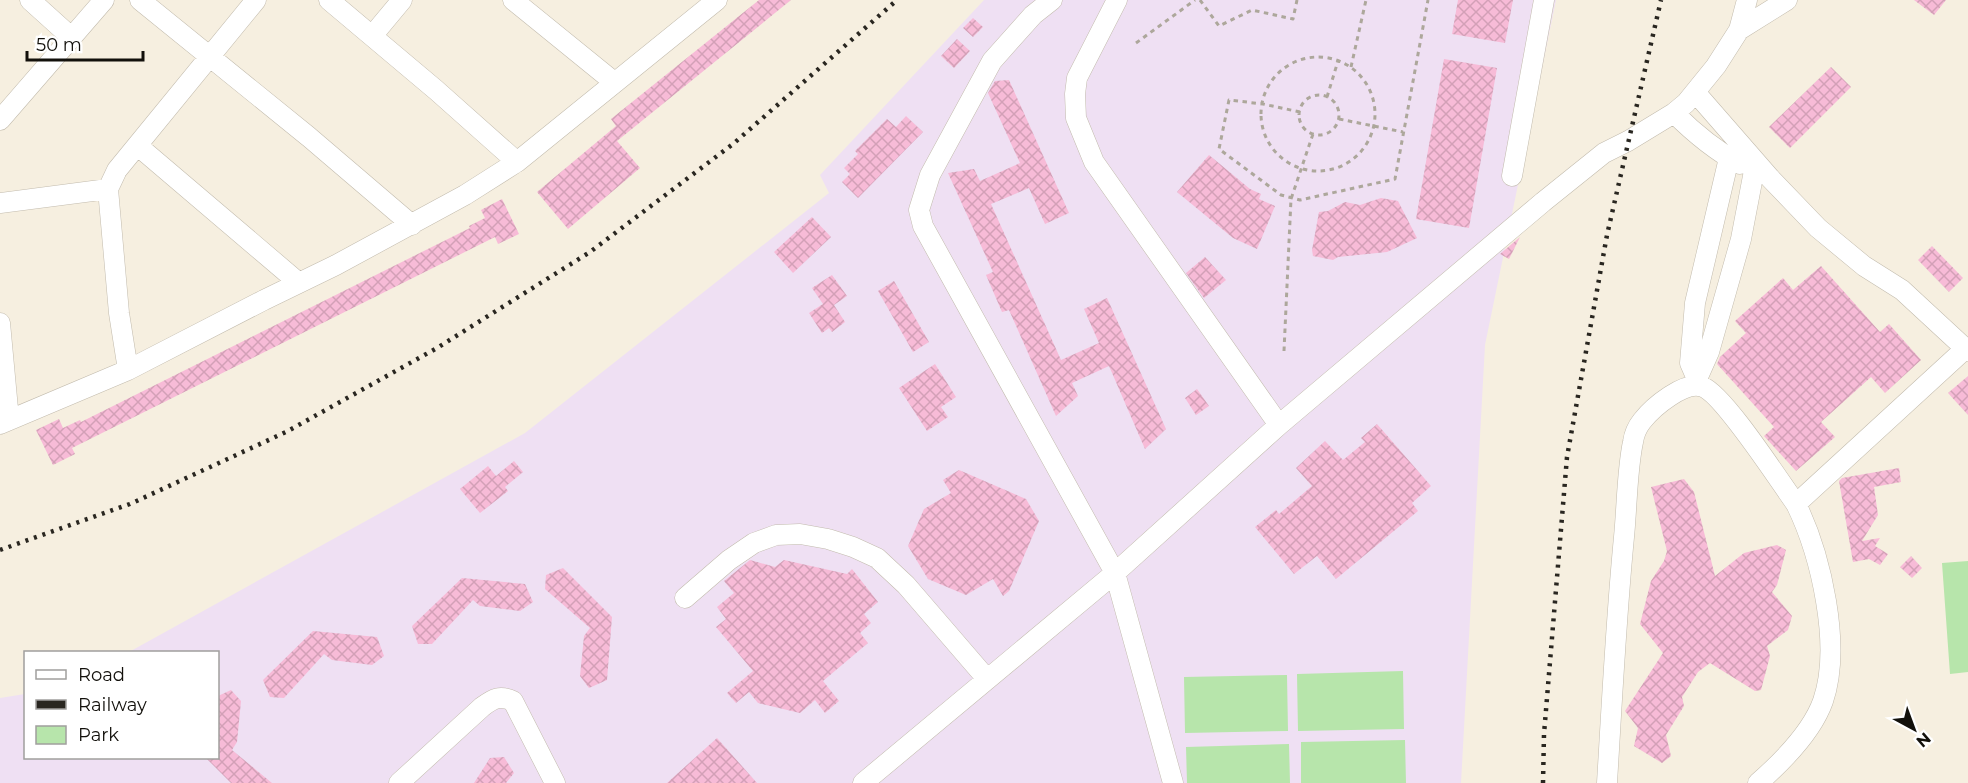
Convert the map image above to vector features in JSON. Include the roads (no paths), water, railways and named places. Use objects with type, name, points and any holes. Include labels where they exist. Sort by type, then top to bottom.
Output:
[{"type":"street","points":[[30,0],[71,38]]},
{"type":"street","points":[[0,120],[104,0]]},
{"type":"street","points":[[140,0],[309,137],[412,225]]},
{"type":"street","points":[[128,370],[118,313],[108,189],[117,170],[256,0]]},
{"type":"street","points":[[329,0],[517,162]]},
{"type":"street","points":[[372,36],[402,0]]},
{"type":"street","points":[[513,0],[614,82]]},
{"type":"street","points":[[1052,0],[1033,15],[992,61],[930,175],[919,210],[923,226],[1115,573],[1173,783]]},
{"type":"street","points":[[1117,0],[1077,78],[1076,118],[1094,162],[1279,425]]},
{"type":"street","points":[[1512,176],[1544,0]]},
{"type":"street","points":[[872,780],[987,679],[1115,573],[1279,425],[1580,172],[1604,153],[1629,141],[1674,113],[1716,66],[1739,30],[1747,0]]},
{"type":"street","points":[[1739,30],[1787,0]]},
{"type":"street","points":[[0,323],[5,422],[128,370],[457,200],[517,162],[708,2]]},
{"type":"street","points":[[1695,92],[1762,175],[1818,228],[1864,266],[1902,290],[1967,350],[1796,504]]},
{"type":"street","points":[[1674,113],[1700,137],[1729,158],[1762,175]]},
{"type":"street","points":[[138,146],[299,283]]},
{"type":"street","points":[[1729,158],[1695,303],[1690,363],[1696,382],[1711,392],[1726,408],[1796,504],[1804,521],[1820,574],[1827,606],[1831,660],[1823,701],[1806,732],[1781,763],[1758,783]]},
{"type":"street","points":[[1607,783],[1633,440],[1641,422],[1652,410],[1696,382],[1709,352],[1762,175]]},
{"type":"street","points":[[0,203],[108,189]]},
{"type":"street","points":[[685,598],[729,560],[754,543],[776,535],[792,534],[828,539],[854,547],[877,558],[906,585],[987,679]]},
{"type":"street","points":[[399,783],[496,697],[505,697],[513,701],[555,783]]},
{"type":"railway","points":[[0,550],[130,504],[286,432],[437,348],[590,252],[733,144],[897,0]]},
{"type":"railway","points":[[1543,783],[1544,734],[1567,457],[1607,235],[1661,0]]}]
